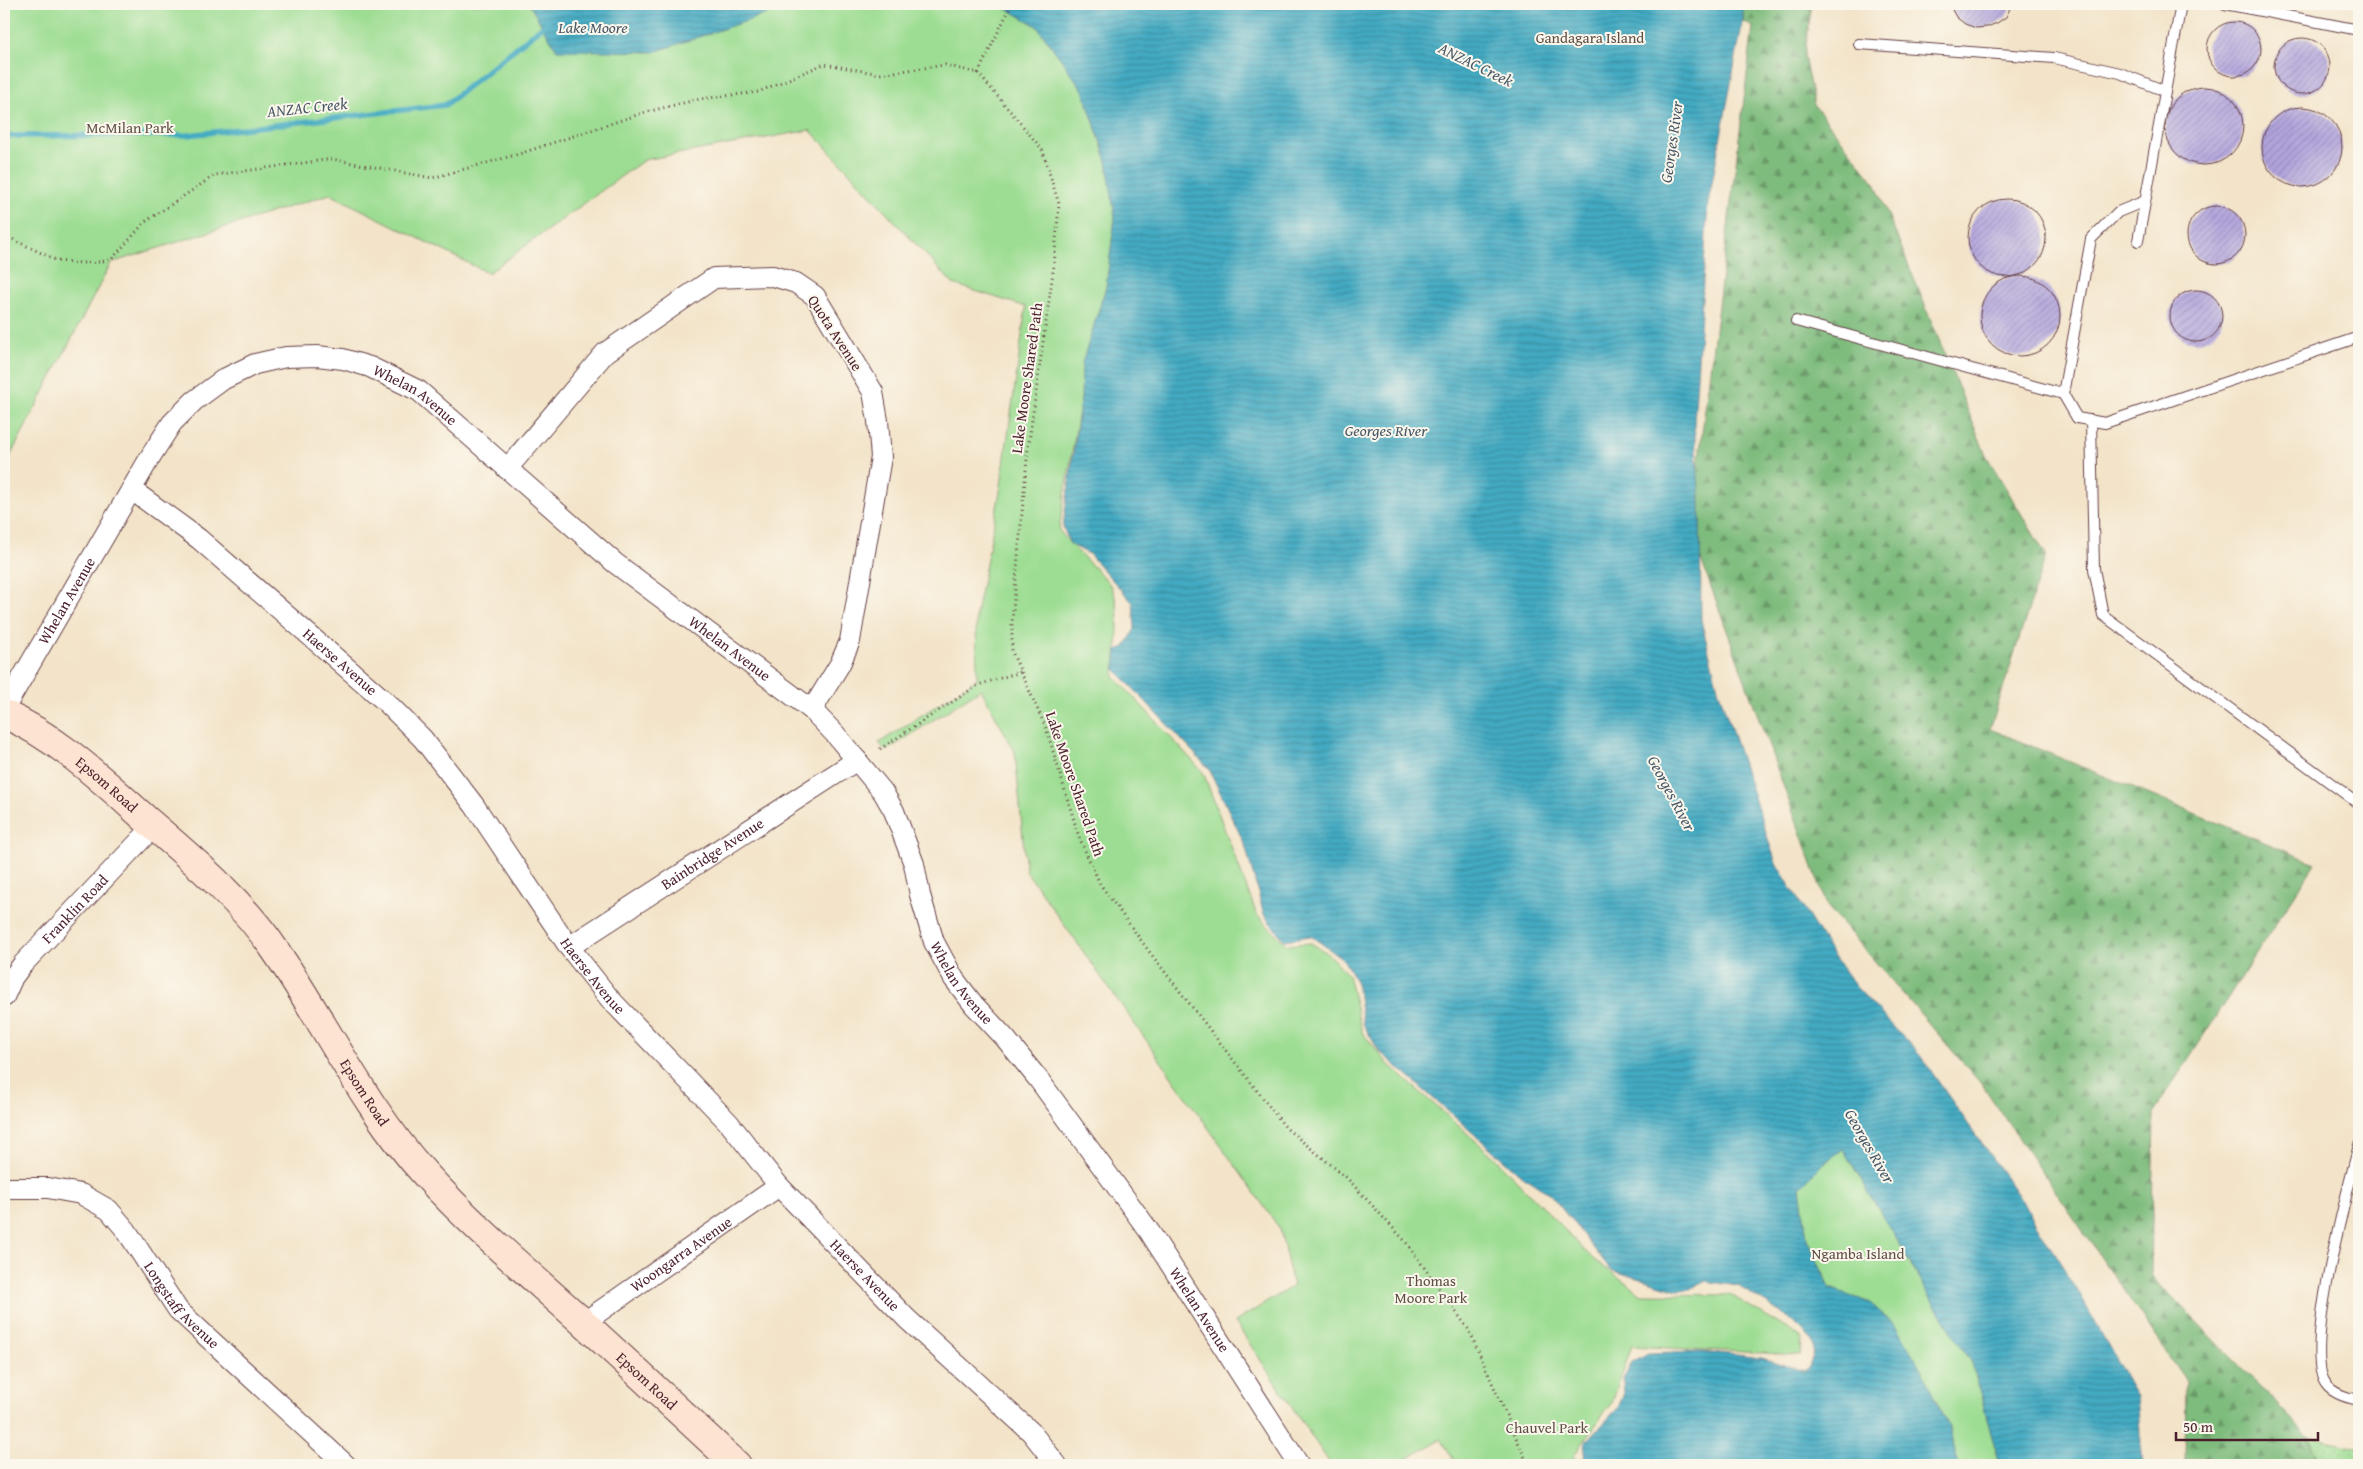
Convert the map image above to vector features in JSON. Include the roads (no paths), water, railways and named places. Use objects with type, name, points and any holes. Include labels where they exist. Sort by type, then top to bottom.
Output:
[{"type":"street","name":"Quota Avenue","points":[[507,468],[605,354],[714,278],[773,276],[796,283],[815,296],[872,392],[878,420],[881,457],[850,641],[840,664],[812,710]]},
{"type":"street","name":"Whelan Avenue","points":[[4,709],[172,423],[194,401],[224,379],[255,364],[302,356],[343,358],[395,378],[419,391],[615,564],[812,710],[883,792],[894,811],[914,864],[920,895],[934,942],[954,979],[974,1006],[1005,1038],[1040,1080],[1144,1223],[1299,1465]]},
{"type":"street","name":"Haerse Avenue","points":[[132,490],[199,540],[386,702],[423,739],[474,806],[569,947],[610,999],[728,1123],[779,1186],[907,1319],[1031,1432],[1057,1465]]},
{"type":"street","name":"Epsom Road","points":[[4,714],[35,730],[63,750],[154,826],[228,894],[262,932],[396,1139],[425,1174],[512,1259],[737,1465]]},
{"type":"street","name":"Bainbridge Avenue","points":[[569,947],[856,760]]},
{"type":"street","name":"Franklin Road","points":[[4,997],[13,978],[24,964],[154,826]]},
{"type":"street","name":"Woongarra Avenue","points":[[584,1323],[779,1186]]},
{"type":"street","name":"Longstaff Avenue","points":[[4,1188],[48,1188],[81,1194],[109,1210],[126,1230],[178,1310],[346,1465]]},
{"type":"lane","points":[[2138,241],[2181,4]]},
{"type":"lane","points":[[2225,4],[2359,30]]},
{"type":"lane","points":[[1859,44],[2054,58],[2120,73],[2165,91]]},
{"type":"lane","points":[[2145,201],[2118,212],[2091,239],[2063,394],[2077,418],[2105,423],[2359,337]]},
{"type":"lane","points":[[1796,321],[2063,394]]},
{"type":"lane","points":[[2091,420],[2094,569],[2103,615],[2359,804]]},
{"type":"lane","points":[[2359,1145],[2331,1255],[2319,1364],[2326,1384],[2344,1397],[2359,1400]]},
{"type":"water","name":"Lake Moore","points":[[529,4],[797,4],[654,52],[557,50]]},
{"type":"water","name":"Georges River","points":[[983,4],[1743,4],[1743,21],[1708,203],[1694,424],[1700,502],[1701,620],[1719,692],[1776,863],[1831,953],[1856,987],[1919,1054],[2018,1195],[2076,1288],[2137,1397],[2143,1465],[2000,1465],[1971,1360],[1939,1312],[1843,1149],[1823,1164],[1800,1187],[1807,1239],[1830,1288],[1870,1303],[1896,1326],[1919,1365],[1948,1425],[1959,1465],[1596,1465],[1584,1457],[1586,1442],[1618,1408],[1624,1393],[1623,1379],[1632,1362],[1648,1353],[1701,1351],[1762,1358],[1803,1371],[1809,1367],[1814,1352],[1813,1343],[1803,1330],[1789,1318],[1738,1286],[1706,1281],[1690,1289],[1678,1290],[1611,1270],[1550,1194],[1522,1176],[1379,1051],[1363,1024],[1357,983],[1343,959],[1311,936],[1284,940],[1264,915],[1245,845],[1209,769],[1115,669],[1117,650],[1125,647],[1135,629],[1133,603],[1089,554],[1070,544],[1063,527],[1081,398],[1082,363],[1106,287],[1115,218],[1107,161],[1083,90],[1037,26],[1002,6]]},
{"type":"waterway","name":"ANZAC Creek","points":[[4,136],[188,135],[445,105],[548,22]]},
{"type":"park label","name":"Gandagara Island","points":[[1590,38]]},
{"type":"park label","name":"McMilan Park","points":[[130,128]]},
{"type":"park label","name":"Ngamba Island","points":[[1858,1254]]},
{"type":"park label","name":"Thomas Moore Park","points":[[1431,1290]]},
{"type":"park label","name":"Chauvel Park","points":[[1547,1428]]}]
